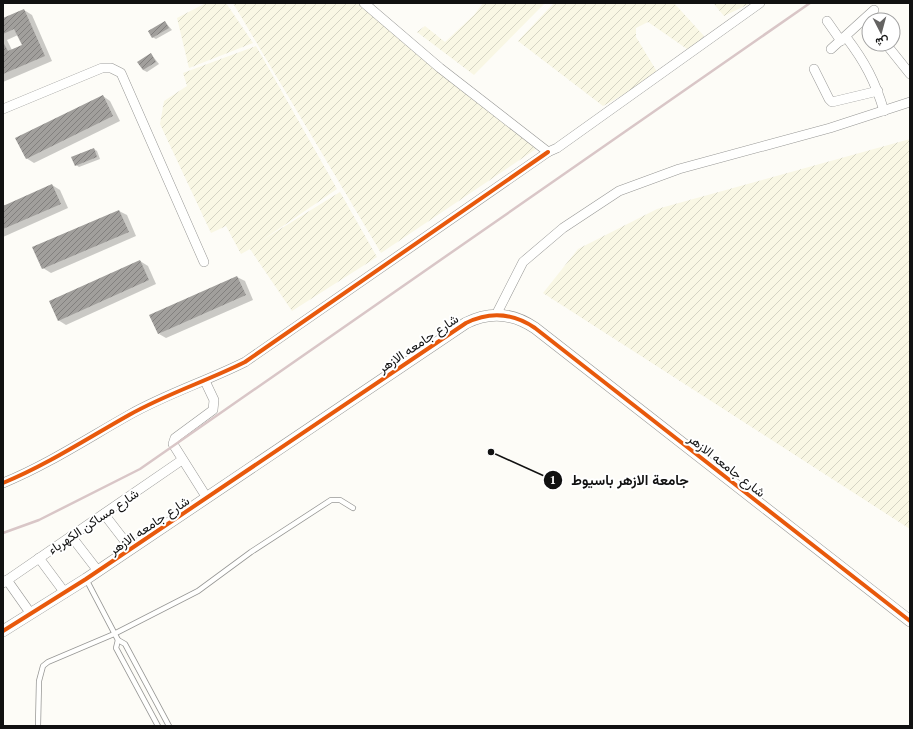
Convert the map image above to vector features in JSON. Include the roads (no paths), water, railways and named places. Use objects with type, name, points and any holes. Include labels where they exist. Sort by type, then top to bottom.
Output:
[{"type":"street","points":[[364,3],[440,68],[548,152]]},
{"type":"street","points":[[3,483],[31,470],[130,415],[205,381],[251,358],[548,152],[557,148],[760,3]]},
{"type":"street","points":[[831,49],[844,39],[874,10]]},
{"type":"street","points":[[827,20],[863,58],[878,91],[884,111]]},
{"type":"street","points":[[892,52],[910,74]]},
{"type":"street","points":[[3,109],[102,68],[111,68],[121,73],[204,262]]},
{"type":"street","points":[[814,69],[832,102],[878,91]]},
{"type":"street","points":[[496,315],[523,262],[563,228],[619,191],[679,169],[830,128],[910,102]]},
{"type":"street","name":"شارع جامعه الازهر","points":[[3,630],[86,580],[466,323],[480,317],[496,315],[521,320],[535,328],[910,621]]},
{"type":"street","points":[[205,381],[214,400],[214,408],[211,412],[173,440],[174,447],[207,498]]},
{"type":"street","name":"شارع مساكن الكهرباء","points":[[5,581],[182,460]]},
{"type":"street","points":[[104,514],[131,549]]},
{"type":"street","points":[[71,536],[98,571]]},
{"type":"street","points":[[39,558],[65,593]]},
{"type":"street","points":[[5,581],[31,614]]},
{"type":"lane","points":[[38,726],[39,681],[43,666],[48,662],[114,634],[198,591],[251,552],[330,500],[340,500],[353,508]]},
{"type":"lane","points":[[86,580],[114,634],[118,640],[125,644],[169,726]]},
{"type":"lane","points":[[118,640],[116,648],[158,726]]},
{"type":"railway","points":[[3,533],[39,520],[140,469],[810,3]]},
{"type":"place","name":"جامعة الازهر باسيوط","points":[[491,452]]}]
